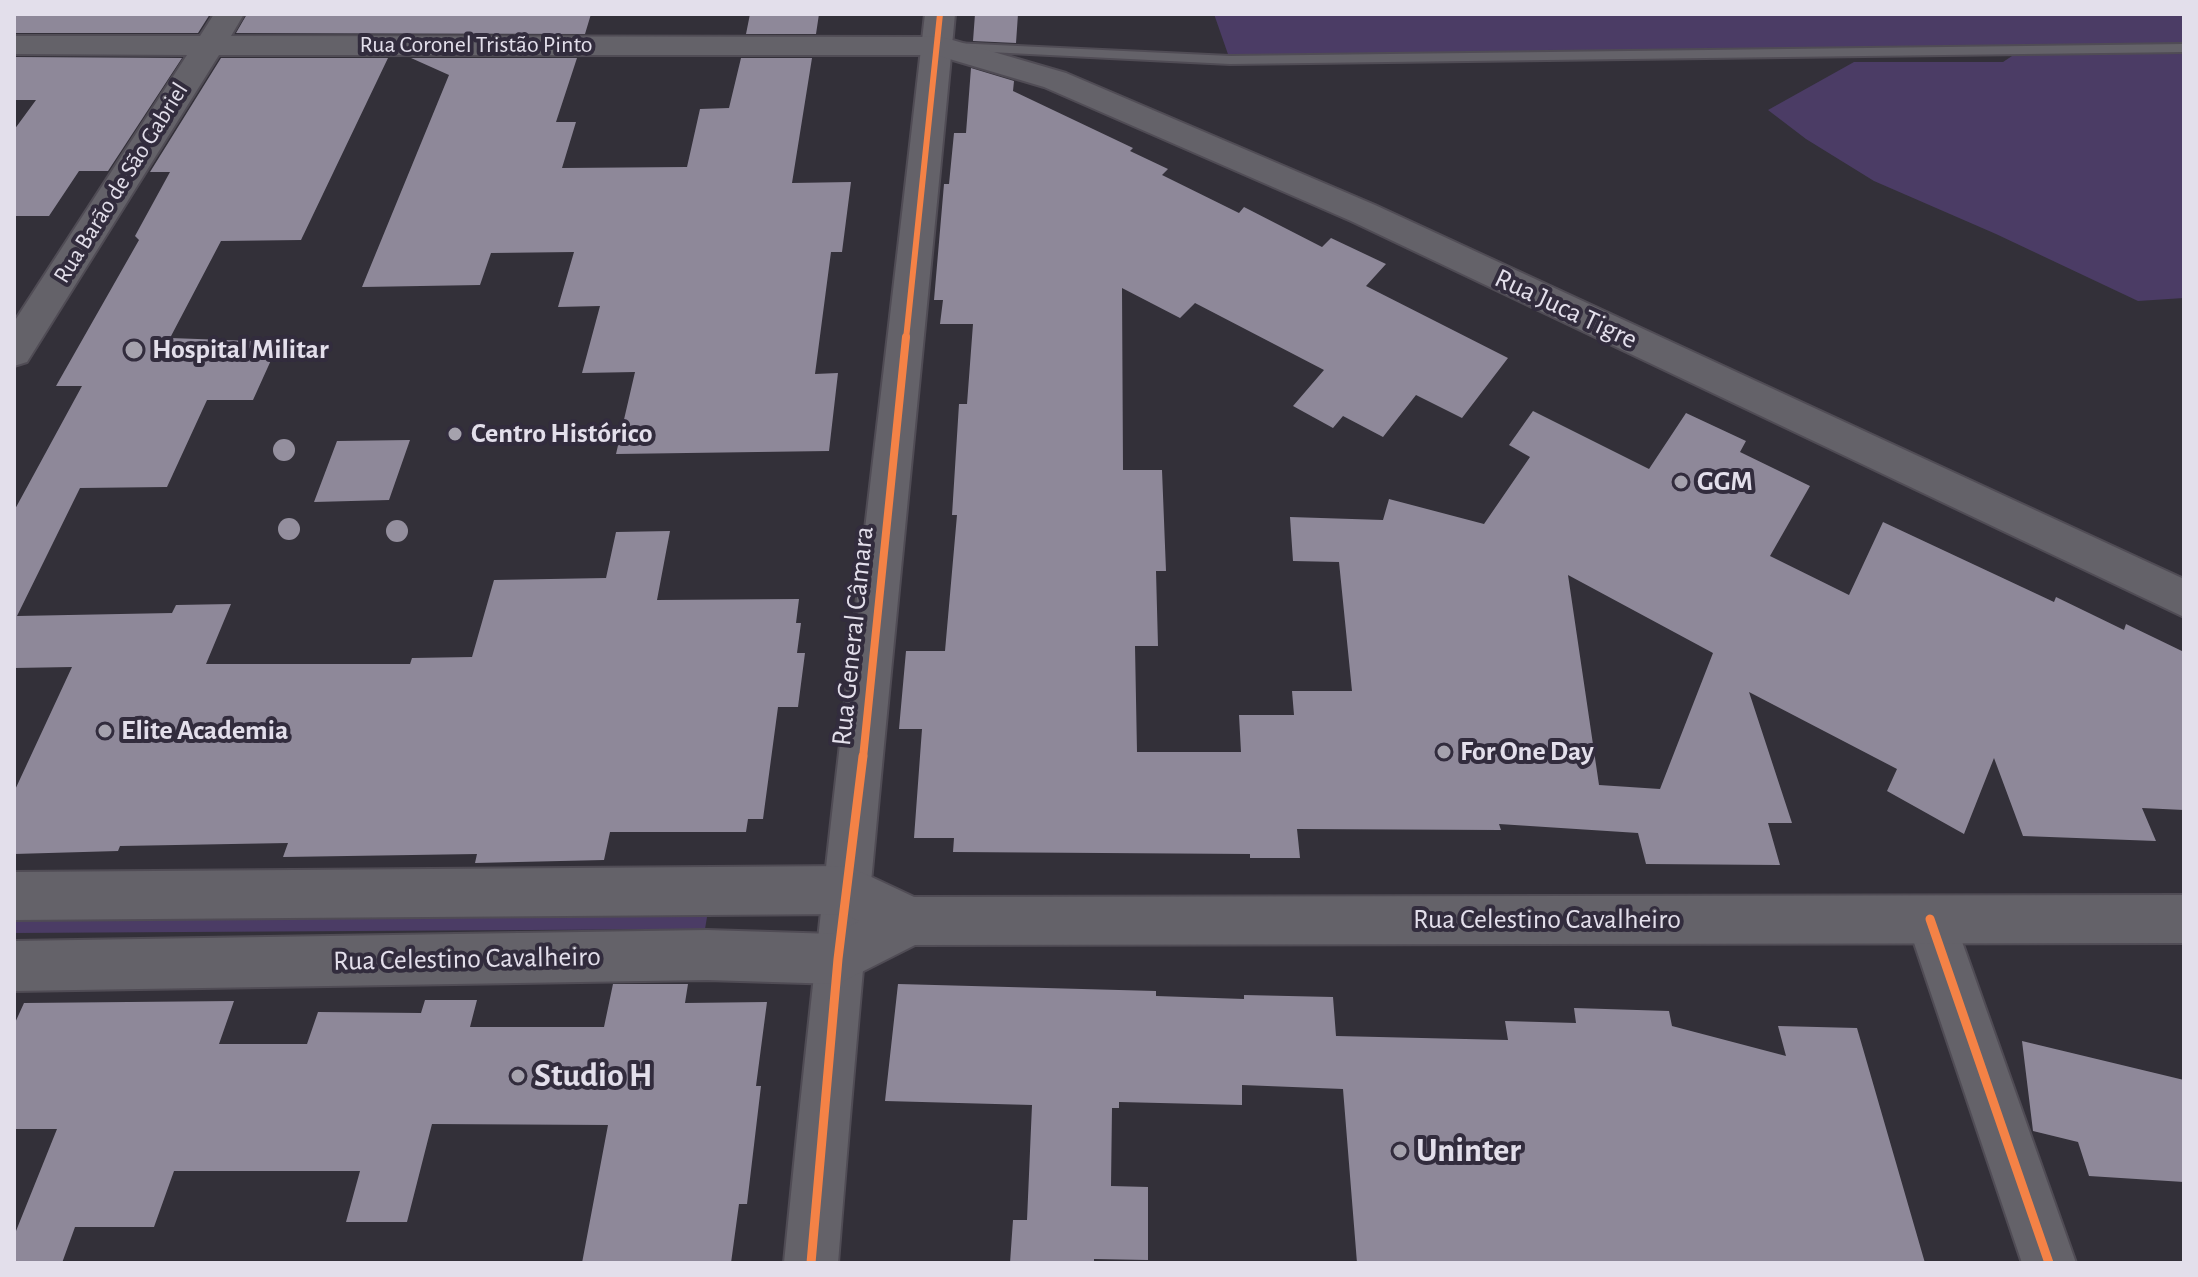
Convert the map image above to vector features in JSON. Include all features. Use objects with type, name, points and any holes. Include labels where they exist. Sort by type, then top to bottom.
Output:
[{"type":"main road","name":"Rua Barão de São Gabriel","points":[[14,352],[229,14]]},
{"type":"main road","name":"Rua Coronel Tristão Pinto","points":[[14,45],[209,45],[939,30]]},
{"type":"main road","name":"Rua Juca Tigre","points":[[939,30],[1363,213],[2184,599]]},
{"type":"main road","name":"Rua Celestino Cavalheiro","points":[[14,896],[848,890],[911,921],[2184,919]]},
{"type":"main road","name":"Rua Celestino Cavalheiro","points":[[14,966],[707,955],[838,959],[911,921]]},
{"type":"street","name":"Rua General Câmara","points":[[811,1263],[838,959],[848,890],[939,30]]},
{"type":"street","points":[[1930,919],[2049,1263]]},
{"type":"lane","points":[[939,30],[1230,60],[2184,48]]},
{"type":"shaded area","points":[[1214,14],[2184,14],[2184,298],[2138,301],[1874,181],[1806,139],[1768,110],[1854,62],[2003,62],[2021,50],[1230,60]]},
{"type":"shaded area","points":[[708,911],[705,929],[14,933],[14,915]]},
{"type":"building","points":[[14,14],[210,14],[198,33],[14,33]]},
{"type":"building","points":[[247,14],[591,14],[585,34],[236,33]]},
{"type":"building","points":[[750,14],[819,14],[816,34],[746,34]]},
{"type":"building","points":[[975,14],[1018,14],[1016,43],[973,41]]},
{"type":"building","points":[[14,57],[182,58],[108,171],[79,171],[49,216],[14,216],[14,130],[36,100],[14,100]]},
{"type":"building","points":[[221,58],[388,58],[301,240],[221,241],[170,338],[253,341],[244,359],[272,358],[253,400],[207,400],[167,487],[80,488],[17,616],[172,613],[176,605],[231,604],[206,664],[410,664],[412,658],[472,657],[494,580],[606,578],[616,532],[670,531],[657,600],[799,599],[796,623],[801,623],[797,653],[805,653],[798,707],[778,707],[763,819],[748,819],[746,832],[610,832],[604,860],[475,863],[477,854],[283,857],[288,843],[120,846],[118,851],[14,854],[14,792],[72,667],[14,668],[14,511],[82,386],[56,386],[139,240],[135,236],[170,172],[150,172]]},
{"type":"building","points":[[411,58],[577,58],[556,122],[576,122],[562,168],[687,167],[700,109],[729,108],[741,58],[812,58],[792,183],[851,182],[842,252],[831,252],[815,374],[838,373],[829,451],[616,454],[635,372],[582,373],[600,306],[558,307],[574,252],[491,253],[480,285],[362,287],[449,75]]},
{"type":"building","points":[[971,68],[1014,81],[1013,91],[1133,148],[1130,151],[1168,169],[1162,175],[1239,213],[1244,207],[1322,247],[1331,238],[1386,264],[1366,286],[1508,358],[1462,418],[1416,395],[1383,437],[1343,416],[1333,428],[1293,406],[1324,370],[1195,303],[1180,318],[1122,288],[1123,470],[1162,470],[1166,571],[1156,571],[1158,646],[1135,646],[1137,752],[1241,752],[1239,715],[1294,715],[1292,691],[1352,691],[1339,562],[1293,561],[1290,517],[1383,520],[1389,499],[1484,524],[1530,457],[1509,445],[1533,411],[1649,469],[1686,413],[1746,441],[1740,452],[1810,486],[1770,556],[1849,595],[1883,522],[2054,602],[2056,597],[2124,630],[2126,624],[2184,652],[2184,810],[2142,808],[2156,841],[2023,836],[1994,758],[1964,834],[1887,791],[1897,769],[1749,692],[1792,823],[1768,823],[1780,865],[1646,864],[1638,833],[1499,824],[1501,830],[1297,829],[1300,858],[1250,858],[1250,854],[953,852],[954,838],[914,838],[922,729],[899,729],[906,651],[945,651],[957,515],[952,515],[959,404],[967,404],[973,324],[940,324],[943,300],[934,300],[944,184],[949,184],[954,133],[966,133]],"holes":[[[1568,575],[1713,653],[1660,789],[1599,785]]]},
{"type":"building","points":[[410,440],[389,500],[314,502],[337,441]]},
{"type":"building","points":[[613,984],[688,984],[685,1003],[767,1002],[756,1086],[761,1086],[747,1204],[739,1204],[731,1263],[582,1263],[608,1125],[432,1124],[407,1222],[346,1222],[360,1171],[174,1171],[154,1227],[75,1227],[62,1263],[14,1263],[14,1236],[57,1129],[14,1129],[14,1025],[24,1003],[234,1001],[219,1044],[307,1044],[318,1012],[421,1013],[425,1000],[477,1000],[470,1027],[604,1027]]},
{"type":"building","points":[[898,984],[1156,991],[1156,996],[1244,999],[1244,995],[1333,997],[1336,1036],[1508,1040],[1505,1021],[1576,1023],[1574,1008],[1669,1011],[1672,1026],[1786,1056],[1778,1026],[1857,1028],[1925,1263],[1357,1263],[1343,1089],[1242,1085],[1242,1105],[1119,1102],[1119,1108],[1112,1108],[1111,1186],[1148,1187],[1148,1260],[1010,1263],[1013,1220],[1027,1220],[1032,1105],[885,1101]]},
{"type":"building","points":[[2022,1041],[2184,1080],[2184,1182],[2089,1176],[2078,1142],[2033,1131]]},
{"type":"cycle path","points":[[811,1263],[838,959],[856,822],[940,14]]},
{"type":"cycle path","points":[[1930,919],[2049,1263]]},
{"type":"place","name":"Hospital Militar","points":[[134,350]]},
{"type":"place","name":"Centro Histórico","points":[[455,434]]},
{"type":"place","name":"GGM","points":[[1681,482]]},
{"type":"place","name":"Elite Academia","points":[[105,731]]},
{"type":"place","name":"For One Day","points":[[1444,752]]},
{"type":"place","name":"Studio H","points":[[518,1076]]},
{"type":"place","name":"Uninter","points":[[1400,1151]]}]
